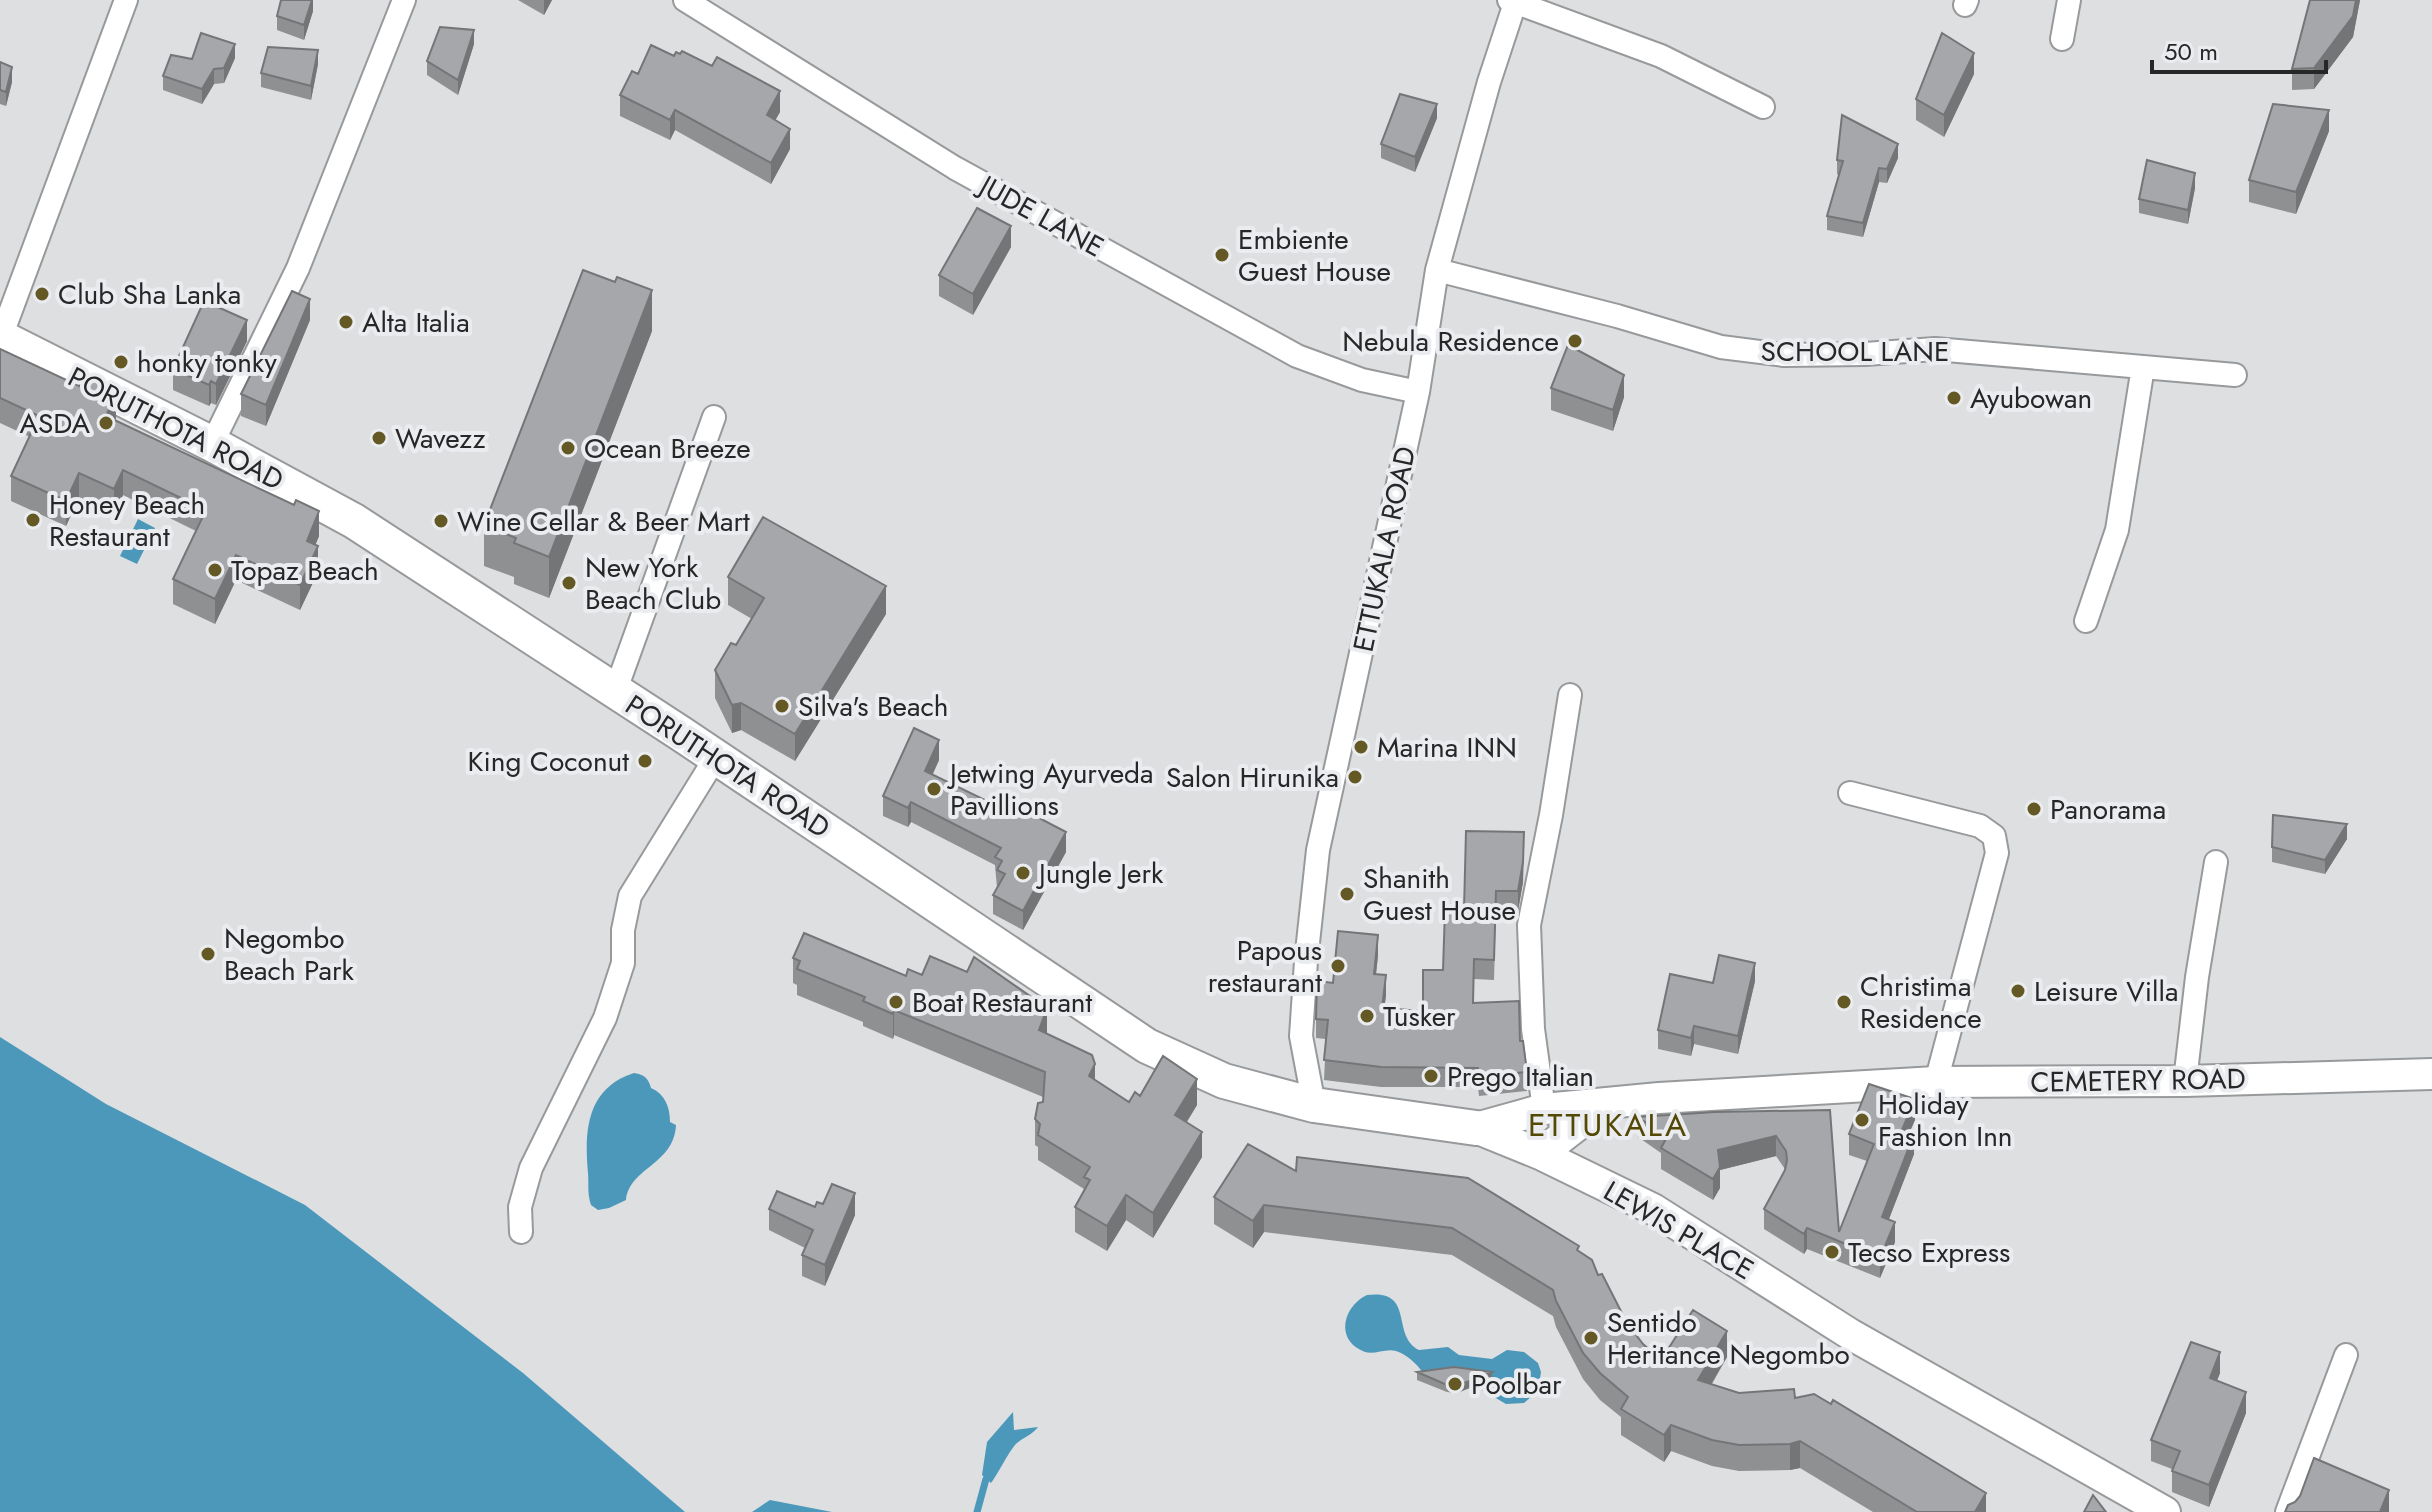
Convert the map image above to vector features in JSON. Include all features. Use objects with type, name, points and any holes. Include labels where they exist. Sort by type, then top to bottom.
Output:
[{"type":"main road","name":"PORUTHOTA ROAD","points":[[0,337],[212,444],[354,521],[716,757],[1147,1046],[1224,1081],[1314,1105],[1476,1128]]},
{"type":"street","points":[[0,337],[126,0]]},
{"type":"street","points":[[212,444],[298,268],[404,0]]},
{"type":"street","name":"JUDE LANE","points":[[685,0],[955,168],[1297,356],[1362,380],[1418,392]]},
{"type":"street","points":[[2062,39],[2069,0]]},
{"type":"street","points":[[1513,1],[1661,56],[1763,107]]},
{"type":"street","name":"ETTUKALA ROAD","points":[[1314,1105],[1301,1036],[1318,850],[1418,392],[1437,270],[1513,1]]},
{"type":"street","name":"SCHOOL LANE","points":[[1437,270],[1617,316],[1721,347],[1784,355],[1935,349],[2235,375]]},
{"type":"street","points":[[2086,621],[2117,530],[2143,367]]},
{"type":"street","points":[[615,692],[714,417]]},
{"type":"street","points":[[1544,1109],[1533,1029],[1529,925],[1570,695]]},
{"type":"street","points":[[521,1232],[520,1207],[531,1168],[605,1018],[623,963],[623,930],[630,896],[716,757]]},
{"type":"street","points":[[1850,793],[1980,826],[1994,836],[1997,853],[1936,1082]]},
{"type":"street","points":[[2185,1081],[2197,977],[2216,862]]},
{"type":"street","name":"CEMETERY ROAD","points":[[1476,1128],[1544,1109],[1936,1082],[2185,1081],[2432,1074]]},
{"type":"street","points":[[1540,1154],[1605,1104]]},
{"type":"street","name":"LEWIS PLACE","points":[[1476,1128],[1540,1154],[1653,1209],[1850,1334],[2165,1512]]},
{"type":"street","points":[[2287,1512],[2346,1355]]},
{"type":"water","points":[[138,519],[155,528],[137,564],[120,556]]},
{"type":"water","points":[[0,1037],[106,1104],[305,1205],[523,1373],[685,1512],[0,1512]]},
{"type":"water","points":[[634,1073],[646,1078],[651,1088],[666,1102],[670,1122],[676,1125],[673,1138],[660,1158],[635,1180],[626,1200],[598,1210],[591,1205],[589,1193],[588,1126],[592,1112],[606,1089]]},
{"type":"water","points":[[1367,1295],[1392,1299],[1410,1343],[1419,1350],[1448,1347],[1459,1355],[1492,1359],[1507,1350],[1524,1352],[1538,1363],[1541,1372],[1538,1391],[1524,1403],[1506,1404],[1470,1383],[1424,1375],[1412,1361],[1396,1351],[1369,1353],[1355,1347],[1349,1340],[1345,1324],[1352,1307]]},
{"type":"water","points":[[1013,1412],[1014,1430],[1038,1427],[1014,1446],[991,1483],[982,1475],[987,1442]]},
{"type":"water","points":[[770,1500],[832,1512],[752,1512]]},
{"type":"building","points":[[281,0],[312,0],[304,25],[277,16]]},
{"type":"building","points":[[2310,0],[2356,0],[2353,16],[2314,68],[2292,69]]},
{"type":"building","points":[[440,27],[474,30],[458,80],[427,61]]},
{"type":"building","points":[[201,33],[235,44],[224,68],[214,69],[202,89],[163,76],[171,55],[192,59]]},
{"type":"building","points":[[1942,33],[1974,53],[1944,115],[1916,99]]},
{"type":"building","points":[[651,45],[674,56],[682,51],[712,66],[717,57],[780,91],[767,115],[790,129],[771,163],[675,110],[670,120],[620,95],[632,71],[638,74]]},
{"type":"building","points":[[268,47],[318,50],[311,86],[261,73]]},
{"type":"building","points":[[0,62],[12,67],[6,92],[0,90]]},
{"type":"building","points":[[1400,94],[1437,104],[1415,157],[1381,144]]},
{"type":"building","points":[[2273,104],[2329,110],[2296,192],[2249,180]]},
{"type":"building","points":[[1842,115],[1898,144],[1887,169],[1879,168],[1863,223],[1827,216],[1843,161],[1837,160]]},
{"type":"building","points":[[2147,160],[2195,173],[2188,210],[2139,199]]},
{"type":"building","points":[[977,208],[1011,226],[973,294],[939,275]]},
{"type":"building","name":"Ocean Breeze","points":[[583,270],[615,282],[617,277],[652,290],[549,557],[514,543],[516,538],[484,525]]},
{"type":"building","points":[[292,291],[310,299],[266,405],[241,394]]},
{"type":"building","points":[[204,301],[247,320],[216,384],[211,381],[209,385],[173,369]]},
{"type":"building","points":[[1568,345],[1624,375],[1613,410],[1551,388]]},
{"type":"building","points":[[0,349],[79,386],[84,376],[116,393],[106,416],[294,505],[296,500],[319,511],[307,541],[318,546],[300,585],[236,555],[215,599],[173,579],[206,510],[123,470],[114,489],[79,473],[66,501],[11,476],[39,416],[0,398]]},
{"type":"building","points":[[763,517],[886,586],[795,734],[741,703],[732,705],[715,670],[731,643],[736,645],[764,598],[728,577]]},
{"type":"building","points":[[914,728],[939,740],[925,771],[1018,816],[1022,809],[1066,832],[1023,911],[993,895],[1005,874],[997,870],[1002,861],[995,857],[1001,848],[911,802],[908,808],[883,796]]},
{"type":"building","points":[[2273,815],[2347,824],[2325,860],[2272,847]]},
{"type":"building","points":[[1466,831],[1524,832],[1518,891],[1496,891],[1494,960],[1474,959],[1473,1003],[1519,1001],[1520,1041],[1523,1041],[1527,1072],[1479,1077],[1478,1068],[1381,1067],[1324,1060],[1328,1020],[1316,1019],[1317,981],[1333,983],[1338,931],[1378,935],[1374,974],[1386,975],[1382,1008],[1423,1011],[1423,970],[1443,970],[1445,910],[1464,910]]},
{"type":"building","points":[[804,933],[906,976],[908,969],[922,975],[930,956],[967,972],[974,957],[1047,1008],[1039,1030],[1092,1055],[1095,1064],[1089,1076],[1129,1102],[1135,1092],[1140,1096],[1163,1056],[1197,1079],[1175,1115],[1202,1132],[1153,1213],[1126,1195],[1107,1226],[1075,1207],[1090,1180],[1084,1177],[1090,1167],[1038,1135],[1040,1124],[1035,1119],[1038,1103],[1043,1102],[1045,1072],[894,1010],[893,1014],[863,1001],[865,997],[797,969],[800,961],[793,958]]},
{"type":"building","points":[[1719,955],[1755,963],[1738,1036],[1694,1026],[1691,1038],[1658,1030],[1670,974],[1713,983]]},
{"type":"building","points":[[1869,1084],[1915,1099],[1902,1130],[1914,1134],[1882,1217],[1895,1222],[1880,1258],[1807,1228],[1804,1234],[1764,1209],[1785,1170],[1787,1160],[1786,1151],[1776,1136],[1718,1150],[1720,1167],[1713,1179],[1661,1148],[1667,1137],[1638,1117],[1830,1110],[1839,1232],[1874,1144],[1849,1134]]},
{"type":"building","points":[[1248,1144],[1296,1171],[1297,1157],[1468,1178],[1579,1246],[1577,1250],[1592,1260],[1598,1275],[1602,1274],[1627,1323],[1643,1344],[1661,1360],[1693,1310],[1727,1331],[1698,1380],[1739,1393],[1794,1389],[1795,1398],[1814,1394],[1831,1404],[1833,1400],[1986,1493],[1975,1512],[1917,1512],[1800,1441],[1739,1445],[1712,1440],[1671,1425],[1664,1435],[1621,1409],[1628,1397],[1600,1373],[1583,1353],[1553,1290],[1452,1228],[1264,1205],[1253,1221],[1214,1197]]},
{"type":"building","points":[[832,1184],[855,1193],[825,1265],[802,1255],[813,1230],[769,1209],[777,1191],[815,1207],[817,1202],[823,1204]]},
{"type":"building","points":[[2191,1342],[2220,1352],[2210,1378],[2246,1392],[2209,1485],[2172,1471],[2180,1451],[2151,1440]]},
{"type":"building","points":[[1454,1367],[1492,1372],[1457,1386],[1417,1372]]},
{"type":"building","points":[[2314,1458],[2389,1490],[2380,1512],[2285,1512],[2288,1505],[2300,1496]]},
{"type":"building","points":[[2093,1495],[2106,1512],[2084,1512]]},
{"type":"waterway","points":[[977,1512],[986,1479]]},
{"type":"place","name":"Embiente Guest House","points":[[1222,255]]},
{"type":"place","name":"Club Sha Lanka","points":[[42,294]]},
{"type":"place","name":"Alta Italia","points":[[346,322]]},
{"type":"place","name":"Nebula Residence","points":[[1575,341]]},
{"type":"place","name":"honky tonky","points":[[121,362]]},
{"type":"place","name":"Ayubowan","points":[[1954,398]]},
{"type":"place","name":"ASDA","points":[[106,423]]},
{"type":"place","name":"Wavezz","points":[[379,438]]},
{"type":"place","name":"Ocean Breeze","points":[[568,448]]},
{"type":"place","name":"Honey Beach Restaurant","points":[[33,520]]},
{"type":"place","name":"Wine Cellar & Beer Mart","points":[[441,521]]},
{"type":"place","name":"Topaz Beach","points":[[215,570]]},
{"type":"place","name":"New York Beach Club","points":[[569,583]]},
{"type":"place","name":"Silva's Beach","points":[[782,706]]},
{"type":"place","name":"Marina INN","points":[[1361,747]]},
{"type":"place","name":"King Coconut","points":[[645,761]]},
{"type":"place","name":"Salon Hirunika","points":[[1355,777]]},
{"type":"place","name":"Jetwing Ayurveda Pavillions","points":[[934,789]]},
{"type":"place","name":"Panorama","points":[[2034,809]]},
{"type":"place","name":"Jungle Jerk","points":[[1023,873]]},
{"type":"place","name":"Shanith Guest House","points":[[1347,894]]},
{"type":"place","name":"Negombo Beach Park","points":[[208,954]]},
{"type":"place","name":"Papous restaurant","points":[[1338,966]]},
{"type":"place","name":"Leisure Villa","points":[[2018,991]]},
{"type":"place","name":"Boat Restaurant","points":[[896,1002]]},
{"type":"place","name":"Christima Residence","points":[[1844,1002]]},
{"type":"place","name":"Tusker","points":[[1367,1016]]},
{"type":"place","name":"Prego Italian","points":[[1431,1076]]},
{"type":"place","name":"Holiday Fashion Inn","points":[[1862,1120]]},
{"type":"place","name":"Tecso Express","points":[[1832,1252]]},
{"type":"place","name":"Sentido Heritance Negombo","points":[[1591,1338]]},
{"type":"place","name":"Poolbar","points":[[1455,1384]]},
{"type":"district","name":"ETTUKALA","points":[[1608,1125]]}]
